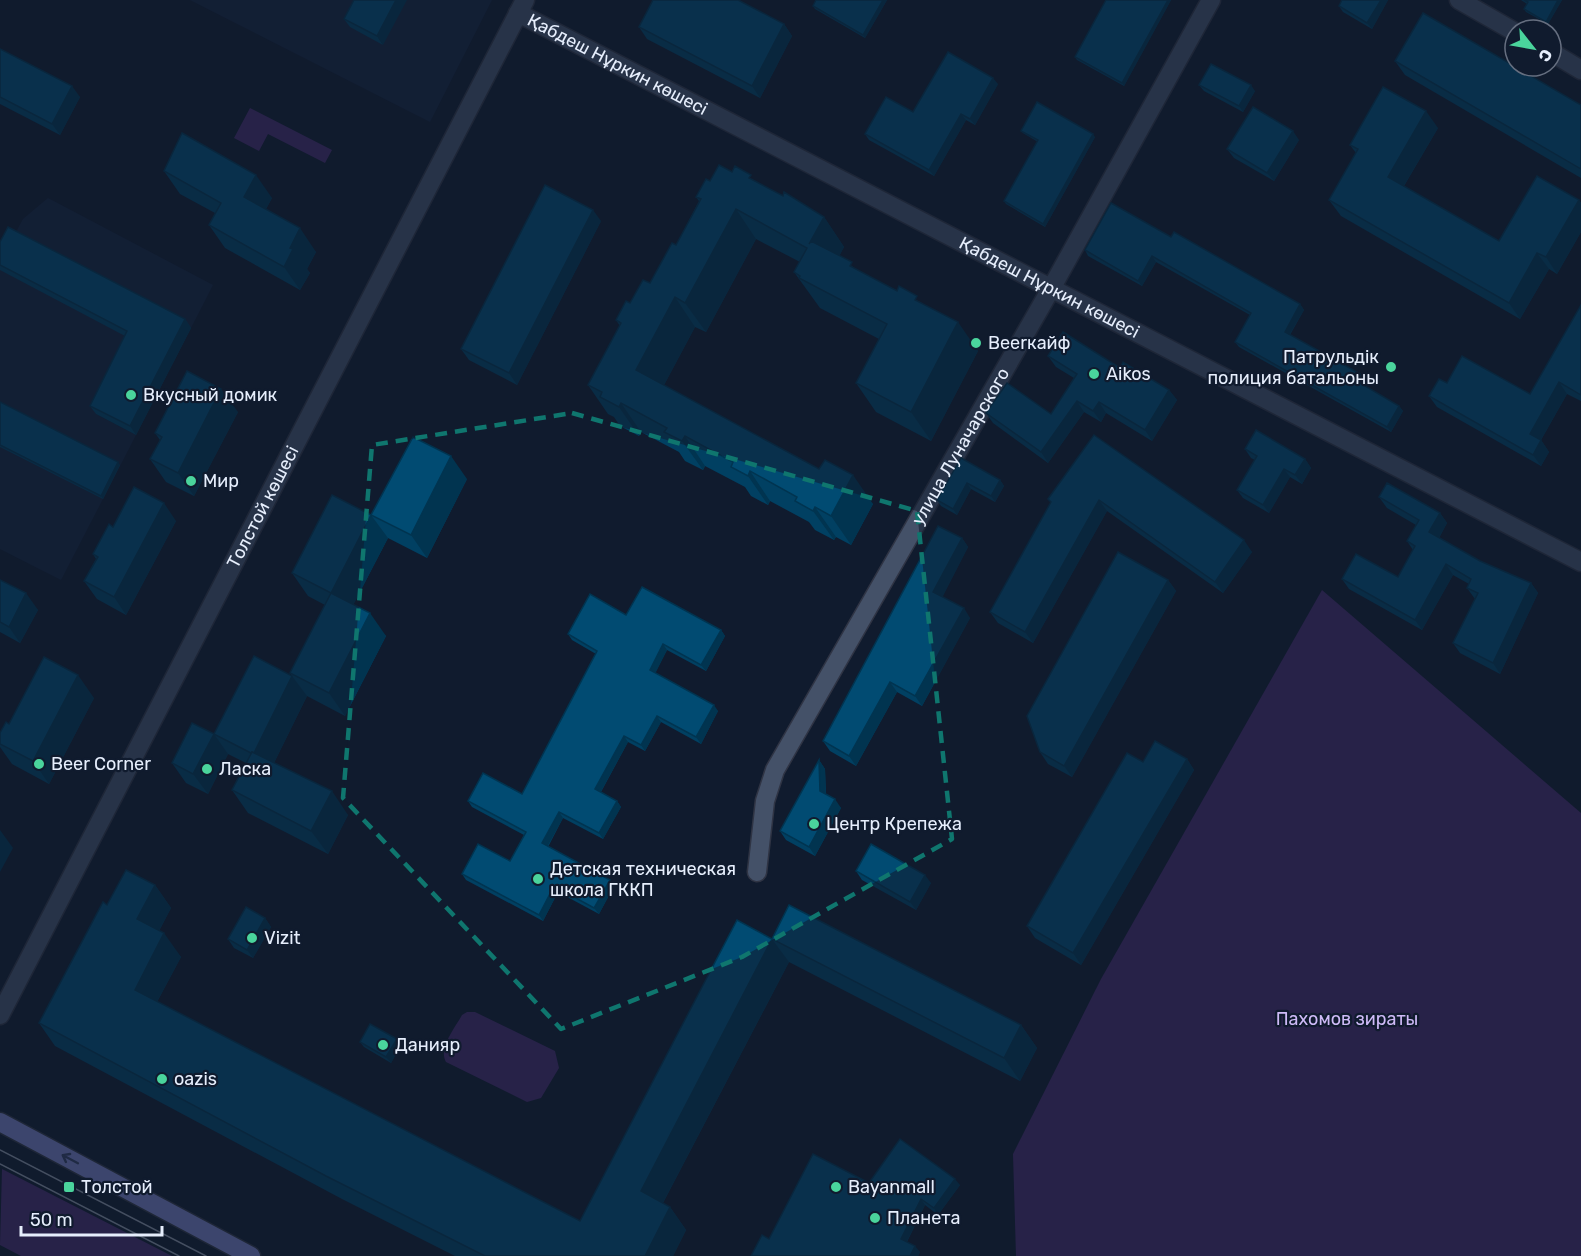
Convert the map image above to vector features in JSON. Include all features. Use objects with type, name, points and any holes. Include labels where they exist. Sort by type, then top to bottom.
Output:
[{"type":"main road","points":[[0,1122],[251,1256]]},
{"type":"street","name":"улица Луначарского","points":[[757,872],[765,801],[775,770],[1052,287],[1211,0]]},
{"type":"street","points":[[1459,0],[1503,25]]},
{"type":"street","name":"Қабдеш Нұркин көшесі","points":[[522,7],[1052,287],[1581,562]]},
{"type":"street","name":"Толстой көшесі","points":[[0,1015],[522,7]]},
{"type":"street","points":[[1563,59],[1581,69]]},
{"type":"highlighted area","points":[[572,413],[917,511],[952,839],[742,957],[561,1029],[343,798],[372,445]]},
{"type":"shaded area","points":[[190,0],[492,0],[430,122]]},
{"type":"shaded area","points":[[48,198],[213,285],[174,361],[96,414],[136,435],[61,580],[0,549],[0,262],[23,219]]},
{"type":"green space","points":[[250,108],[332,150],[325,163],[268,134],[259,151],[234,138]]},
{"type":"green space","name":"Пахомов зираты","points":[[1322,590],[1581,813],[1581,1256],[1016,1256],[1013,1154],[1101,979]]},
{"type":"green space","points":[[475,1012],[555,1051],[559,1068],[541,1098],[527,1102],[446,1062],[444,1051],[446,1044],[462,1015]]},
{"type":"green space","points":[[2,1169],[172,1256],[21,1256],[0,1245]]},
{"type":"building","points":[[354,0],[396,0],[377,36],[344,19]]},
{"type":"building","points":[[653,0],[738,0],[784,24],[752,86],[639,27]]},
{"type":"building","points":[[816,0],[883,0],[863,35],[813,6]]},
{"type":"building","points":[[1106,0],[1168,0],[1122,83],[1075,57]]},
{"type":"building","points":[[1342,0],[1381,0],[1367,23],[1339,6]]},
{"type":"building","points":[[1524,0],[1558,0],[1548,18],[1539,18],[1524,9],[1528,2]]},
{"type":"building","points":[[1423,13],[1503,60],[1503,78],[1535,78],[1581,105],[1581,169],[1395,61]]},
{"type":"building","points":[[0,49],[72,86],[52,124],[0,97]]},
{"type":"building","points":[[948,52],[993,78],[970,119],[961,114],[929,170],[865,134],[886,97],[913,112]]},
{"type":"building","points":[[1211,64],[1251,85],[1239,106],[1199,85]]},
{"type":"building","points":[[1383,87],[1426,111],[1388,177],[1499,241],[1537,176],[1579,200],[1546,257],[1537,253],[1509,303],[1329,200],[1358,149],[1350,145]]},
{"type":"building","points":[[1037,102],[1093,134],[1043,224],[1004,201],[1038,140],[1021,131]]},
{"type":"building","points":[[1253,107],[1293,131],[1267,173],[1227,149]]},
{"type":"building","points":[[182,133],[256,175],[244,197],[300,228],[284,267],[209,225],[221,203],[164,171]]},
{"type":"building","points":[[719,165],[732,172],[735,166],[751,175],[749,178],[783,196],[784,192],[824,217],[809,244],[811,241],[852,262],[850,266],[897,291],[899,286],[917,296],[915,300],[958,322],[911,412],[856,383],[887,324],[799,278],[800,276],[794,272],[807,248],[736,209],[685,303],[675,297],[636,370],[819,469],[825,460],[853,475],[831,516],[815,507],[813,511],[795,501],[797,497],[750,471],[748,476],[731,467],[733,462],[685,436],[682,441],[664,432],[667,428],[621,403],[619,407],[600,397],[602,392],[588,385],[621,323],[616,320],[626,301],[630,303],[643,280],[650,283],[672,243],[676,245],[701,199],[696,197],[706,179],[710,181]]},
{"type":"building","points":[[545,185],[593,210],[509,373],[461,349]]},
{"type":"building","points":[[1111,203],[1171,237],[1174,232],[1300,304],[1285,332],[1364,376],[1360,383],[1399,406],[1387,427],[1235,342],[1251,313],[1152,256],[1138,281],[1085,250]]},
{"type":"building","points":[[8,227],[185,319],[130,426],[90,406],[127,331],[0,265],[0,242]]},
{"type":"building","points":[[1581,305],[1581,395],[1559,382],[1530,434],[1541,440],[1533,455],[1429,396],[1439,379],[1447,383],[1462,356],[1530,394]]},
{"type":"building","points":[[1063,332],[1120,368],[1123,362],[1169,390],[1145,430],[1099,402],[1093,411],[1077,401],[1041,452],[986,413],[1007,383],[1051,414],[1077,374],[1048,356]]},
{"type":"building","points":[[187,371],[221,389],[178,473],[150,459],[162,437],[155,433]]},
{"type":"building","points":[[0,402],[118,462],[101,496],[0,445]]},
{"type":"building","points":[[1256,430],[1305,459],[1295,475],[1284,469],[1263,505],[1237,490],[1257,456],[1245,449]]},
{"type":"building","points":[[1094,435],[1244,540],[1215,582],[1099,500],[1025,632],[990,612],[1051,502],[1048,499]]},
{"type":"building","points":[[413,437],[451,456],[411,535],[371,515]]},
{"type":"building","points":[[961,458],[1000,480],[991,496],[967,483],[953,509],[937,500]]},
{"type":"building","points":[[1387,483],[1440,513],[1429,532],[1480,561],[1531,583],[1493,663],[1453,643],[1478,593],[1467,588],[1471,579],[1446,564],[1415,620],[1342,579],[1356,554],[1398,577],[1415,546],[1407,541],[1419,520],[1379,497]]},
{"type":"building","points":[[134,487],[164,503],[114,597],[84,581],[98,557],[93,554],[109,524],[113,527]]},
{"type":"building","points":[[332,495],[371,515],[331,593],[292,573]]},
{"type":"building","points":[[938,526],[962,538],[933,592],[964,608],[915,696],[890,682],[849,756],[823,741]]},
{"type":"building","points":[[1118,552],[1168,580],[1064,766],[1040,752],[1027,716]]},
{"type":"building","points":[[0,580],[26,593],[9,627],[0,622]]},
{"type":"building","points":[[642,587],[721,630],[701,665],[663,644],[650,670],[714,705],[696,737],[657,716],[641,745],[624,736],[595,789],[617,801],[599,833],[559,812],[542,843],[610,880],[594,908],[554,886],[539,915],[462,874],[478,844],[510,861],[526,832],[468,801],[483,773],[522,794],[597,651],[568,634],[590,594],[626,615]]},
{"type":"building","points":[[331,593],[370,613],[329,693],[290,673]]},
{"type":"building","points":[[254,656],[292,676],[254,753],[214,734]]},
{"type":"building","points":[[44,657],[78,675],[33,761],[0,744],[0,733],[6,722],[9,724]]},
{"type":"building","points":[[192,723],[214,734],[193,774],[172,763]]},
{"type":"building","points":[[1155,741],[1187,759],[1073,953],[1027,926],[1127,753],[1143,762]]},
{"type":"building","points":[[252,752],[332,791],[311,831],[232,790]]},
{"type":"building","points":[[819,760],[820,791],[835,799],[809,847],[780,831]]},
{"type":"building","points":[[871,844],[925,875],[910,902],[856,871]]},
{"type":"building","points":[[126,870],[155,885],[137,919],[164,933],[135,990],[580,1221],[737,920],[772,939],[641,1191],[670,1207],[645,1256],[485,1256],[326,1176],[39,1023],[103,902],[107,905]]},
{"type":"building","points":[[789,905],[1021,1025],[1004,1058],[772,939]]},
{"type":"building","points":[[246,907],[265,918],[247,950],[228,939]]},
{"type":"building","points":[[370,1024],[397,1039],[386,1057],[360,1042]]},
{"type":"building","name":"Bayanmall","points":[[900,1139],[955,1179],[934,1208],[921,1199],[901,1239],[915,1246],[910,1256],[751,1256],[762,1235],[769,1239],[813,1154],[869,1183]]},
{"type":"tram line","points":[[0,1150],[206,1256]]},
{"type":"tram line","points":[[0,1164],[179,1256]]},
{"type":"place","name":"Beerкайф","points":[[976,343]]},
{"type":"place","name":"Патрульдік полиция батальоны","points":[[1391,367]]},
{"type":"place","name":"Aikos","points":[[1094,374]]},
{"type":"place","name":"Вкусный домик","points":[[131,395]]},
{"type":"place","name":"Мир","points":[[191,481]]},
{"type":"place","name":"Beer Corner","points":[[39,764]]},
{"type":"place","name":"Ласка","points":[[207,769]]},
{"type":"place","name":"Центр Крепежа","points":[[814,824]]},
{"type":"place","name":"Детская техническая школа ГККП","points":[[538,879]]},
{"type":"place","name":"Vizit","points":[[252,938]]},
{"type":"place","name":"Данияр","points":[[383,1045]]},
{"type":"place","name":"oazis","points":[[162,1079]]},
{"type":"place","name":"Толстой","points":[[69,1187]]},
{"type":"place","name":"Bayanmall","points":[[836,1187]]},
{"type":"place","name":"Планета","points":[[875,1218]]}]
